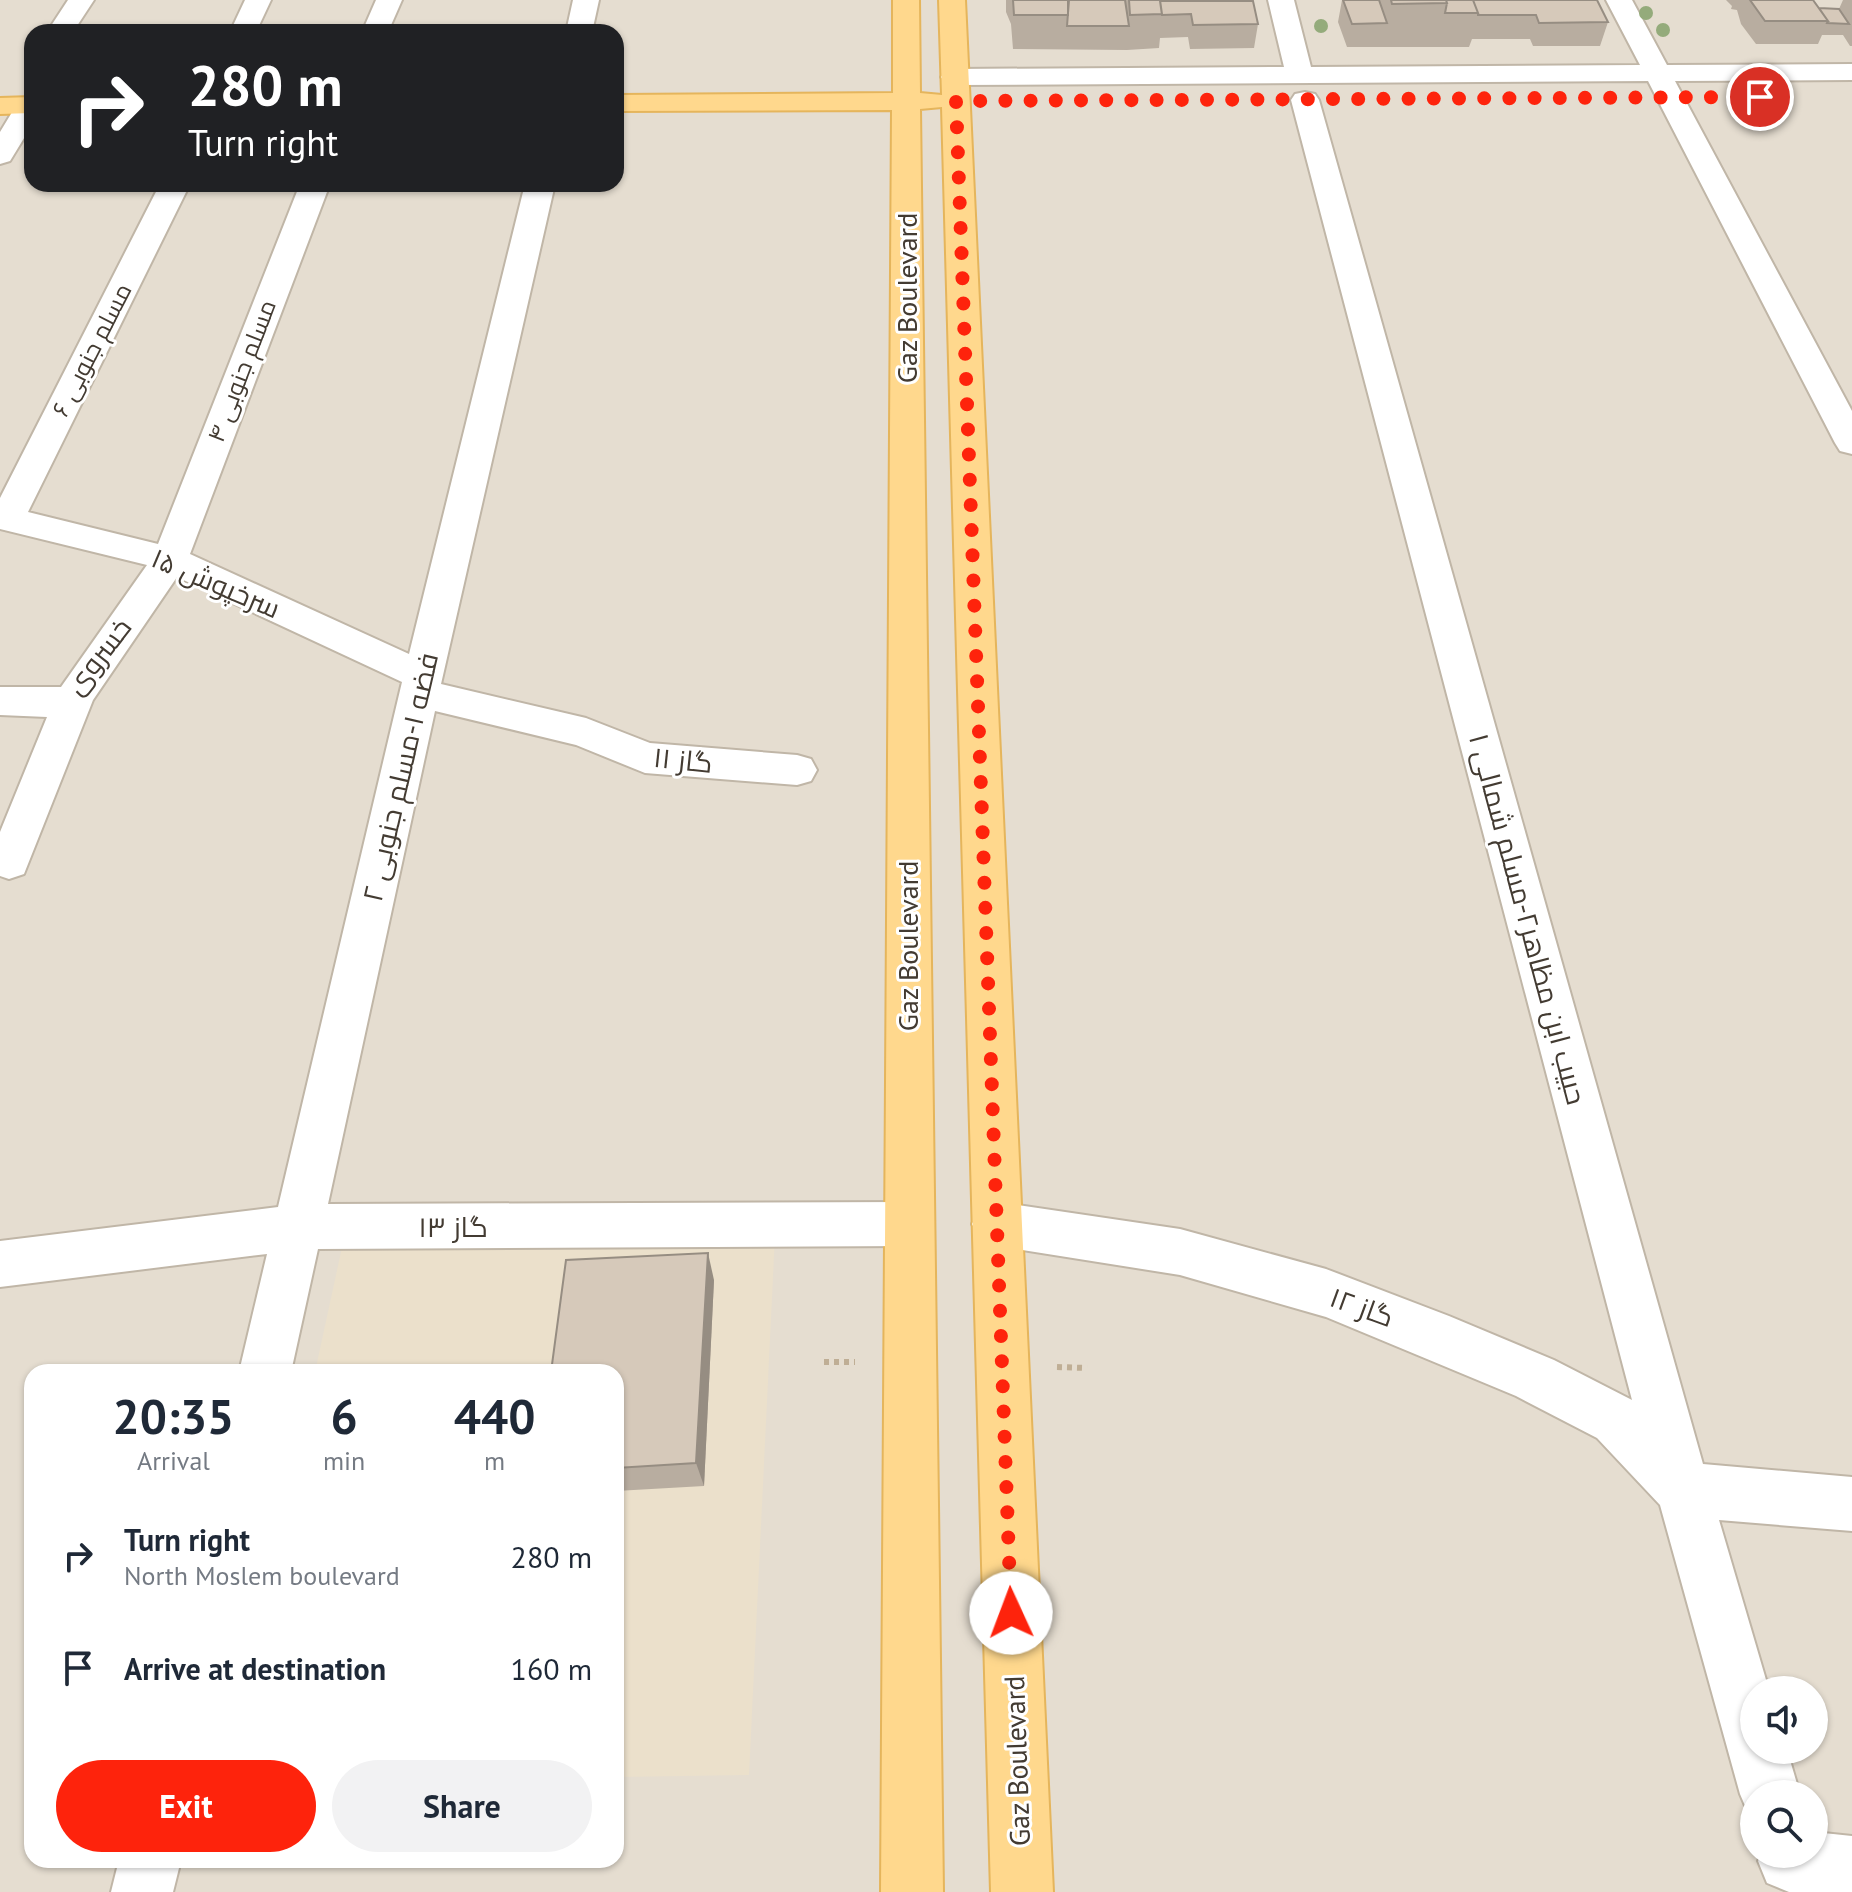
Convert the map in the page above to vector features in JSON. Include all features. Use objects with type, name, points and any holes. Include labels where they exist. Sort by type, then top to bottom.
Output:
[{"type":"main road","name":"Gaz Boulevard","points":[[906,0],[912,1892]]},
{"type":"main road","name":"Gaz Boulevard","points":[[952,0],[1022,1892]]},
{"type":"main road","points":[[624,78],[906,90]]},
{"type":"main road","points":[[624,103],[955,89]]},
{"type":"main road","points":[[0,106],[24,92]]},
{"type":"street","points":[[65,24],[81,0]]},
{"type":"street","points":[[247,24],[258,0]]},
{"type":"street","points":[[378,24],[389,0]]},
{"type":"street","points":[[581,24],[586,0]]},
{"type":"street","name":"حبیب ابن مظاهر۲-مسلم شمالی ۱","points":[[1281,0],[1302,88],[1683,1490],[1740,1689]]},
{"type":"street","points":[[1619,0],[1852,443]]},
{"type":"street","points":[[1663,86],[1852,72]]},
{"type":"street","points":[[955,89],[1663,86],[1852,97]]},
{"type":"street","points":[[0,155],[24,99]]},
{"type":"street","name":"مسلم جنوبی ۶","points":[[4,517],[171,192]]},
{"type":"street","name":"مسلم جنوبی ۴","points":[[170,559],[312,192]]},
{"type":"street","name":"فضه ۱-مسلم جنوبی ۲","points":[[267,1364],[421,684],[538,192]]},
{"type":"street","name":"سرخپوش ۱۵","points":[[4,517],[170,559],[421,684]]},
{"type":"street","name":"خسروی","points":[[0,701],[58,703],[75,697],[170,559]]},
{"type":"street","name":"گاز ۱۱","points":[[421,684],[586,733],[645,758],[797,770]]},
{"type":"street","points":[[9,862],[75,697]]},
{"type":"street","name":"گاز ۱۳","points":[[0,1264],[300,1227],[909,1224]]},
{"type":"street","name":"گاز ۱۲","points":[[997,1224],[1180,1252],[1326,1293],[1431,1333],[1535,1378],[1616,1420],[1683,1490]]},
{"type":"street","points":[[1683,1490],[1852,1504]]},
{"type":"street","points":[[1791,1869],[1852,1867]]},
{"type":"street","points":[[142,1892],[148,1868]]},
{"type":"shaded area","points":[[0,0],[1852,0],[1852,1892],[0,1892]]},
{"type":"shaded area","points":[[775,1235],[749,1775],[624,1777],[624,1364],[317,1364],[344,1238]]},
{"type":"building","points":[[1013,0],[1068,0],[1068,15],[1014,15]]},
{"type":"building","points":[[1069,0],[1125,0],[1129,26],[1067,26]]},
{"type":"building","points":[[1129,0],[1160,0],[1162,14],[1130,15]]},
{"type":"building","points":[[1343,0],[1379,0],[1387,23],[1352,24]]},
{"type":"building","points":[[1391,0],[1446,0],[1447,3],[1392,4]]},
{"type":"building","points":[[1446,0],[1473,0],[1478,13],[1445,13]]},
{"type":"building","points":[[1473,0],[1597,0],[1608,22],[1539,23],[1536,15],[1478,15]]},
{"type":"building","points":[[1750,0],[1813,0],[1828,21],[1765,21]]},
{"type":"building","points":[[1160,1],[1253,1],[1258,24],[1193,25],[1191,14],[1162,15]]},
{"type":"building","points":[[1819,8],[1839,9],[1849,24],[1827,23]]},
{"type":"building","points":[[708,1253],[696,1463],[624,1468],[624,1364],[552,1364],[566,1260]]},
{"type":"route","points":[[1011,1613],[956,101],[1760,97]]}]
